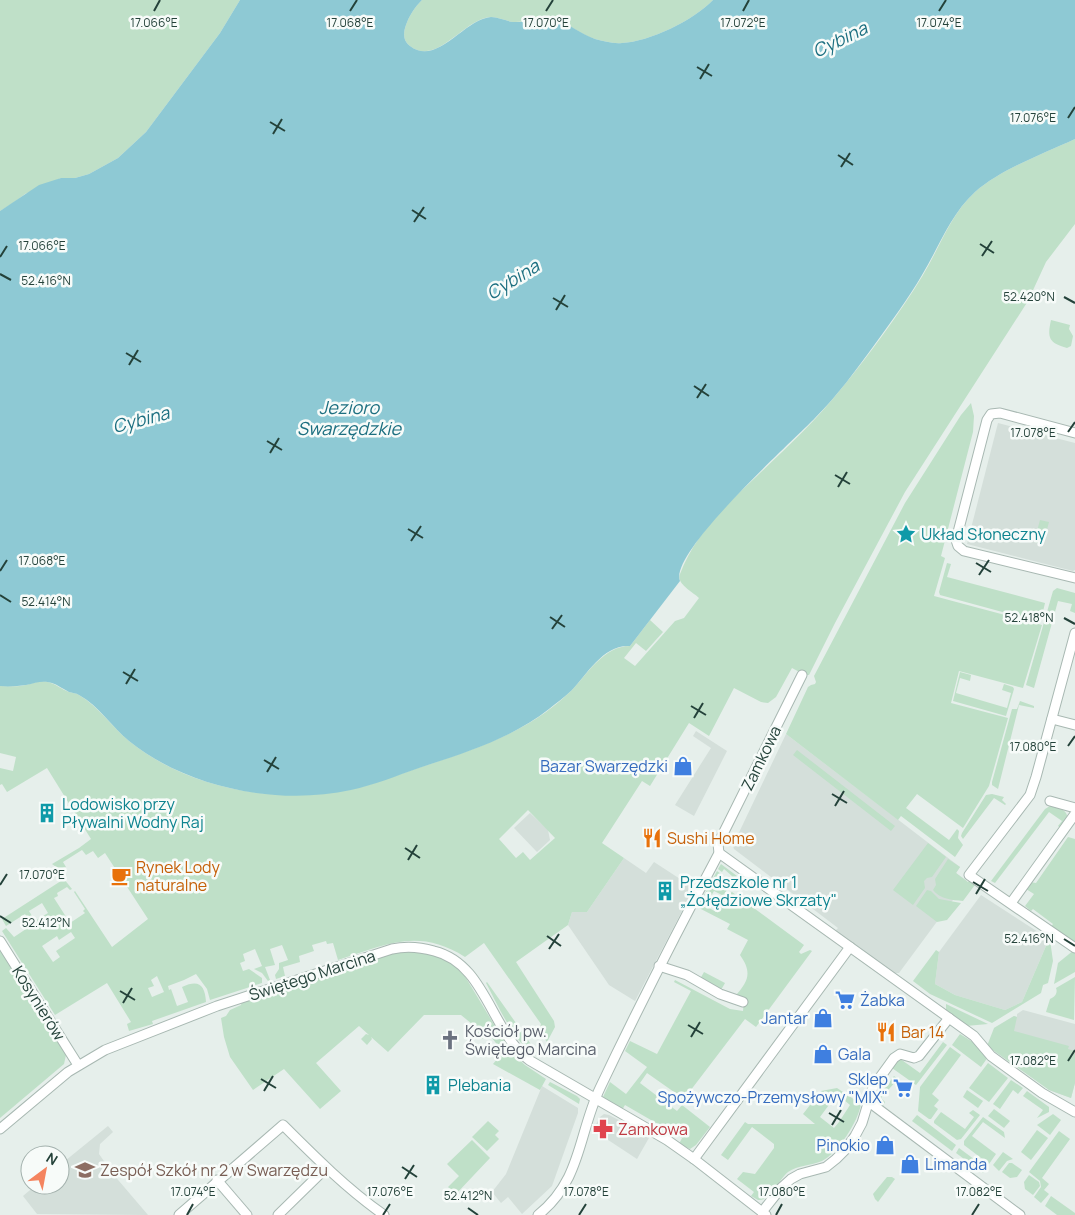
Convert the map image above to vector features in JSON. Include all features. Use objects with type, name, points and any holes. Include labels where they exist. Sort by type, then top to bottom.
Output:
[{"type":"street","points":[[1075,432],[1000,413],[991,414],[987,420],[956,539],[958,546],[964,551],[1075,578]]},
{"type":"street","points":[[1075,633],[1030,795],[969,875],[1075,948]]},
{"type":"street","name":"Zamkowa","points":[[538,1215],[558,1197],[569,1179],[595,1099],[802,675]]},
{"type":"street","points":[[1052,719],[1075,725]]},
{"type":"street","points":[[1050,801],[1075,808]]},
{"type":"street","points":[[1011,903],[1075,814]]},
{"type":"street","points":[[719,848],[850,947],[976,1038],[989,1054],[1042,1093],[1075,1112]]},
{"type":"street","name":"Kosynierów","points":[[0,941],[78,1065]]},
{"type":"street","name":"Świętego Marcina","points":[[0,1129],[78,1065],[115,1045],[217,1006],[392,949],[403,947],[421,948],[447,955],[464,967],[485,997],[506,1034],[523,1056],[545,1071],[654,1132],[694,1158],[764,1213]]},
{"type":"street","points":[[694,1158],[850,947]]},
{"type":"street","points":[[659,966],[687,976],[720,994],[743,1002]]},
{"type":"street","points":[[764,1213],[780,1188],[791,1178],[821,1169],[836,1159],[856,1136],[864,1118],[873,1087],[895,1056],[902,1054],[914,1058],[919,1056],[948,1018]]},
{"type":"street","points":[[869,1102],[1020,1215]]},
{"type":"street","points":[[179,1215],[217,1180],[283,1125],[326,1168],[363,1200],[384,1215]]},
{"type":"street","points":[[278,1215],[326,1168]]},
{"type":"street","points":[[217,1180],[247,1215]]},
{"type":"shaded area","points":[[998,423],[1075,443],[1075,570],[967,544]]},
{"type":"shaded area","points":[[696,731],[727,751],[694,816],[675,805],[711,748],[693,736]]},
{"type":"shaded area","points":[[786,734],[960,867],[956,873],[967,881],[899,973],[892,973],[835,931],[838,928],[734,849],[733,845]]},
{"type":"shaded area","points":[[530,813],[548,830],[550,840],[537,852],[514,828]]},
{"type":"shaded area","points":[[624,858],[646,873],[654,862],[694,888],[635,1001],[609,985],[568,925],[572,912],[587,912]]},
{"type":"shaded area","points":[[981,895],[1049,939],[1022,1002],[1005,1010],[955,995],[935,984],[939,952]]},
{"type":"shaded area","points":[[1023,1010],[1075,1024],[1075,1083],[1071,1098],[1049,1090],[994,1028],[1014,1016],[1017,1017],[1017,1014]]},
{"type":"shaded area","points":[[542,1086],[578,1108],[578,1113],[552,1186],[522,1214],[508,1197],[501,1203],[492,1192],[506,1174]]},
{"type":"shaded area","points":[[604,1114],[650,1136],[637,1159],[593,1130],[600,1117]]},
{"type":"shaded area","name":"Zespół Szkół nr 2 w Swarzędzu","points":[[108,1126],[113,1132],[100,1144],[99,1154],[113,1174],[148,1215],[37,1214],[23,1196],[70,1195],[70,1157]]},
{"type":"green space","points":[[0,0],[240,0],[220,33],[146,132],[118,158],[89,174],[75,178],[61,178],[25,194],[0,211]]},
{"type":"green space","points":[[422,0],[713,0],[695,15],[671,29],[633,42],[615,43],[595,39],[565,24],[549,19],[513,22],[491,17],[481,19],[440,46],[420,51],[408,44],[404,34],[409,18]]},
{"type":"green space","points":[[1075,139],[1075,224],[1046,262],[1028,301],[905,492],[809,675],[805,675],[792,668],[776,697],[768,703],[761,702],[734,688],[709,736],[689,723],[650,786],[642,781],[602,843],[624,858],[587,912],[572,912],[568,925],[516,962],[554,1021],[555,1027],[547,1042],[539,1031],[541,1024],[484,943],[465,957],[448,948],[417,941],[386,945],[338,960],[333,943],[327,944],[326,941],[312,945],[314,951],[299,956],[300,962],[283,967],[285,976],[276,979],[275,975],[279,969],[279,963],[288,960],[282,945],[270,949],[275,965],[265,967],[270,980],[268,981],[262,973],[254,969],[262,966],[255,949],[243,954],[245,961],[240,963],[243,971],[249,969],[262,978],[262,983],[210,1000],[207,989],[196,974],[168,986],[169,990],[171,989],[177,1006],[188,1002],[182,987],[197,984],[204,991],[206,1002],[152,1021],[153,1024],[129,1031],[127,1024],[131,1022],[107,983],[55,1015],[2,931],[6,928],[14,937],[32,925],[25,914],[6,926],[2,919],[64,879],[72,889],[70,890],[67,887],[57,893],[58,896],[54,898],[70,923],[85,913],[83,911],[85,909],[75,891],[112,947],[148,919],[105,853],[98,858],[93,851],[86,855],[82,850],[63,862],[66,867],[59,869],[52,864],[91,839],[47,768],[7,792],[2,784],[0,785],[0,768],[13,771],[16,757],[0,753],[0,686],[20,686],[42,681],[78,694],[99,711],[129,741],[150,756],[173,769],[198,779],[249,792],[302,795],[339,792],[362,787],[466,752],[515,731],[563,699],[604,655],[612,650],[630,646],[650,620],[663,632],[646,651],[636,643],[624,658],[635,666],[675,621],[684,618],[699,598],[686,588],[679,578],[686,559],[694,546],[723,509],[790,445],[852,376],[884,334],[923,275],[952,221],[966,201],[997,176],[1023,162]],"holes":[[[528,810],[555,838],[530,860],[523,852],[516,858],[499,839]],[[42,903],[48,913],[35,921],[29,911]],[[71,932],[75,938],[56,951],[60,957],[53,962],[42,946],[57,936],[59,940]],[[157,976],[164,992],[152,997],[148,988],[154,986],[151,980]]]},
{"type":"green space","points":[[1051,320],[1070,325],[1069,329],[1073,336],[1071,346],[1067,348],[1053,342],[1049,331]]},
{"type":"green space","points":[[971,403],[974,416],[973,432],[941,556],[945,558],[934,596],[1042,625],[1023,688],[959,671],[951,703],[1008,718],[989,786],[963,828],[917,794],[906,808],[949,840],[957,829],[959,831],[958,838],[963,845],[955,857],[901,816],[898,820],[786,734],[808,687],[815,684],[814,676],[905,503],[961,415]]},
{"type":"green space","points":[[1040,520],[1049,522],[1043,544],[1034,542]]},
{"type":"green space","points":[[947,563],[951,564],[947,577],[1045,603],[1041,620],[1039,622],[940,595],[939,592]]},
{"type":"green space","points":[[1057,588],[1075,593],[1075,613],[1070,611],[1072,604],[1058,601],[1034,688],[1026,685],[1053,591]]},
{"type":"green space","points":[[960,672],[971,675],[970,681],[960,678],[956,693],[1007,708],[1011,693],[1002,690],[1004,684],[1013,687],[1006,716],[953,701]]},
{"type":"green space","points":[[1020,701],[1034,706],[1034,708],[1019,705],[998,789],[992,785],[992,782],[1012,709],[1017,709]]},
{"type":"green space","points":[[797,750],[895,826],[891,831],[793,755]]},
{"type":"green space","points":[[992,794],[1004,797],[1002,800],[1006,804],[994,798],[963,839],[962,833],[986,795]]},
{"type":"green space","points":[[1050,806],[1066,813],[1068,819],[1062,829],[1058,826],[1062,821],[1049,812],[995,883],[991,881],[1045,809]]},
{"type":"green space","points":[[1068,837],[1075,839],[1075,943],[1051,927],[1053,924],[1033,909],[1031,911],[1025,906],[1034,894],[1026,889],[1030,882],[1036,883]]},
{"type":"green space","points":[[928,843],[946,857],[932,877],[924,881],[925,888],[913,905],[893,890]]},
{"type":"green space","points":[[948,859],[960,867],[956,873],[968,882],[971,878],[977,882],[963,901],[943,897],[933,890],[936,885],[935,879]]},
{"type":"green space","points":[[721,864],[737,876],[724,894],[727,895],[732,892],[804,945],[799,952],[801,954],[812,951],[756,1027],[745,1019],[684,1099],[647,1073],[640,1083],[677,1111],[682,1105],[710,1127],[696,1145],[690,1149],[679,1144],[682,1138],[625,1105],[622,1110],[603,1097],[610,1082],[626,1094],[647,1067],[625,1051],[630,1041],[657,1054],[691,991],[674,982],[675,980],[730,1009],[743,1011],[744,999],[735,996],[746,981],[746,966],[740,955],[748,940],[727,929],[730,924],[697,907],[702,897],[709,900],[706,906],[716,912],[724,896],[714,891],[710,898],[704,895],[717,871],[721,874],[716,880],[724,886],[732,876],[724,869],[722,872],[718,869]]},
{"type":"green space","points":[[927,890],[931,891],[939,899],[961,903],[947,920],[937,922],[916,906]]},
{"type":"green space","points":[[1043,929],[1049,933],[1053,961],[1048,983],[1043,985],[1041,993],[992,1023],[930,994],[913,981],[936,950],[939,952],[935,984],[955,995],[1005,1010],[1022,1002],[1049,939],[1041,933]]},
{"type":"green space","points":[[0,950],[66,1055],[64,1064],[0,1118]]},
{"type":"green space","points":[[406,950],[442,955],[460,968],[510,1051],[525,1065],[546,1079],[540,1090],[493,1064],[503,1052],[488,1033],[482,1039],[474,1032],[477,1028],[461,1015],[424,1015],[388,1052],[371,1037],[372,1039],[367,1045],[361,1039],[366,1034],[369,1035],[359,1026],[316,1063],[341,1091],[320,1109],[284,1069],[253,1090],[230,1057],[221,1018],[226,1016],[230,1010],[241,1005],[242,1001],[394,951]]},
{"type":"green space","points":[[1074,950],[1075,972],[1054,984],[1058,963]]},
{"type":"green space","points":[[704,972],[725,983],[721,990],[700,979]]},
{"type":"green space","points":[[1075,977],[1074,1020],[1046,1012],[1050,999],[1055,996],[1056,988]]},
{"type":"green space","points":[[487,982],[538,1053],[534,1054],[527,1049],[513,1032],[495,1001]]},
{"type":"green space","points":[[946,1004],[988,1024],[966,1026],[946,1012]]},
{"type":"green space","points":[[1014,1016],[1017,1017],[1014,1031],[1069,1046],[1068,1049],[1075,1051],[1075,1083],[1071,1098],[1049,1090],[987,1046],[994,1028]]},
{"type":"green space","points":[[960,1034],[976,1044],[981,1052],[988,1057],[981,1067],[952,1045]]},
{"type":"green space","points":[[943,1042],[947,1045],[916,1085],[892,1068],[899,1058],[920,1073]]},
{"type":"green space","points":[[950,1047],[961,1055],[932,1094],[939,1100],[934,1106],[938,1109],[929,1119],[918,1111],[920,1087]]},
{"type":"green space","points":[[988,1063],[1008,1078],[989,1102],[969,1088]]},
{"type":"green space","points":[[894,1076],[898,1079],[881,1098],[885,1102],[883,1106],[879,1106],[873,1096],[876,1087],[882,1092]]},
{"type":"green space","points":[[1011,1080],[1023,1088],[1018,1094],[1013,1090],[1000,1109],[993,1104]]},
{"type":"green space","points":[[550,1082],[577,1096],[580,1099],[579,1104],[548,1085]]},
{"type":"green space","points":[[837,1088],[861,1104],[852,1128],[841,1144],[828,1157],[822,1161],[788,1172],[767,1197],[758,1200],[751,1196],[754,1192],[737,1179],[743,1172],[755,1174],[774,1148],[774,1144],[752,1127],[728,1160],[721,1155],[745,1122],[748,1124],[815,1124],[803,1114],[821,1091]],"holes":[[[837,1094],[850,1105],[834,1128],[820,1117]]]},
{"type":"green space","points":[[967,1090],[983,1101],[978,1108],[963,1097]]},
{"type":"green space","points":[[1027,1091],[1049,1107],[1049,1112],[1037,1118],[1043,1110],[1023,1096]]},
{"type":"green space","points":[[994,1109],[1010,1121],[1004,1128],[988,1116]]},
{"type":"green space","points":[[973,1110],[980,1115],[961,1139],[957,1140],[934,1123],[941,1112],[965,1129],[974,1117],[969,1113]]},
{"type":"green space","points":[[1053,1114],[1061,1120],[1050,1135],[1037,1125]]},
{"type":"green space","points":[[917,1115],[956,1145],[952,1151],[912,1121]]},
{"type":"green space","points":[[983,1117],[1004,1132],[1005,1138],[983,1122],[972,1136],[996,1154],[989,1164],[964,1145],[964,1141]]},
{"type":"green space","points":[[488,1121],[499,1131],[495,1135],[499,1139],[487,1151],[472,1137]]},
{"type":"green space","points":[[1037,1130],[1048,1138],[1031,1160],[1021,1152]]},
{"type":"green space","points":[[1059,1131],[1070,1139],[1042,1178],[1049,1184],[1044,1190],[1049,1194],[1041,1203],[1034,1197],[1041,1187],[1040,1181],[1029,1172]]},
{"type":"green space","points":[[472,1140],[490,1158],[456,1194],[448,1187],[459,1176],[447,1164]]},
{"type":"green space","points":[[959,1148],[986,1168],[983,1173],[956,1153]]},
{"type":"green space","points":[[1003,1152],[1013,1159],[1007,1161],[999,1171],[993,1165]]},
{"type":"green space","points":[[1009,1163],[1022,1170],[1017,1177],[1010,1178],[1002,1172]]},
{"type":"green space","points":[[1029,1175],[1039,1182],[1040,1186],[1033,1195],[1025,1189],[1024,1182]]},
{"type":"green space","points":[[887,1177],[895,1179],[878,1202],[873,1194]]},
{"type":"green space","points":[[1051,1196],[1075,1213],[1075,1215],[1057,1215],[1045,1206]]},
{"type":"water","name":"Jezioro Swarzędzkie","points":[[240,0],[422,0],[409,18],[404,34],[410,46],[420,51],[430,51],[440,47],[471,25],[491,17],[513,22],[544,18],[554,19],[595,39],[619,43],[645,39],[670,29],[695,15],[713,0],[1075,0],[1075,139],[1023,162],[997,176],[966,201],[952,221],[911,293],[854,373],[823,409],[735,497],[712,523],[693,547],[681,567],[680,581],[630,646],[612,650],[604,655],[572,690],[549,709],[519,729],[486,744],[360,788],[323,794],[294,796],[264,794],[234,789],[178,771],[152,757],[129,741],[99,711],[78,694],[69,692],[54,684],[42,682],[20,686],[0,686],[0,211],[39,185],[61,178],[75,178],[89,174],[118,158],[146,132],[220,33]]},
{"type":"place","name":"Układ Słoneczny","points":[[906,534]]},
{"type":"place","name":"Bazar Swarzędzki","points":[[683,766]]},
{"type":"place","name":"Lodowisko przy Pływalni Wodny Raj","points":[[47,813]]},
{"type":"place","name":"Sushi Home","points":[[652,838]]},
{"type":"place","name":"Rynek Lody naturalne","points":[[121,876]]},
{"type":"place","name":"Przedszkole nr 1 „Żołędziowe Skrzaty\"","points":[[665,891]]},
{"type":"place","name":"Żabka","points":[[845,1000]]},
{"type":"place","name":"Jantar","points":[[823,1018]]},
{"type":"place","name":"Bar 14","points":[[886,1032]]},
{"type":"place","name":"Kościół pw. Świętego Marcina","points":[[450,1040]]},
{"type":"place","name":"Gala","points":[[823,1054]]},
{"type":"place","name":"Plebania","points":[[433,1085]]},
{"type":"place","name":"Sklep Spożywczo-Przemysłowy \"MIX\"","points":[[903,1088]]},
{"type":"place","name":"Zamkowa","points":[[603,1129]]},
{"type":"place","name":"Pinokio","points":[[885,1145]]},
{"type":"place","name":"Limanda","points":[[910,1164]]},
{"type":"place","name":"Zespół Szkół nr 2 w Swarzędzu","points":[[85,1170]]},
{"type":"water label","name":"Cybina","points":[[840,40]]},
{"type":"water label","name":"Cybina","points":[[513,280]]},
{"type":"water label","name":"Cybina","points":[[141,420]]}]
